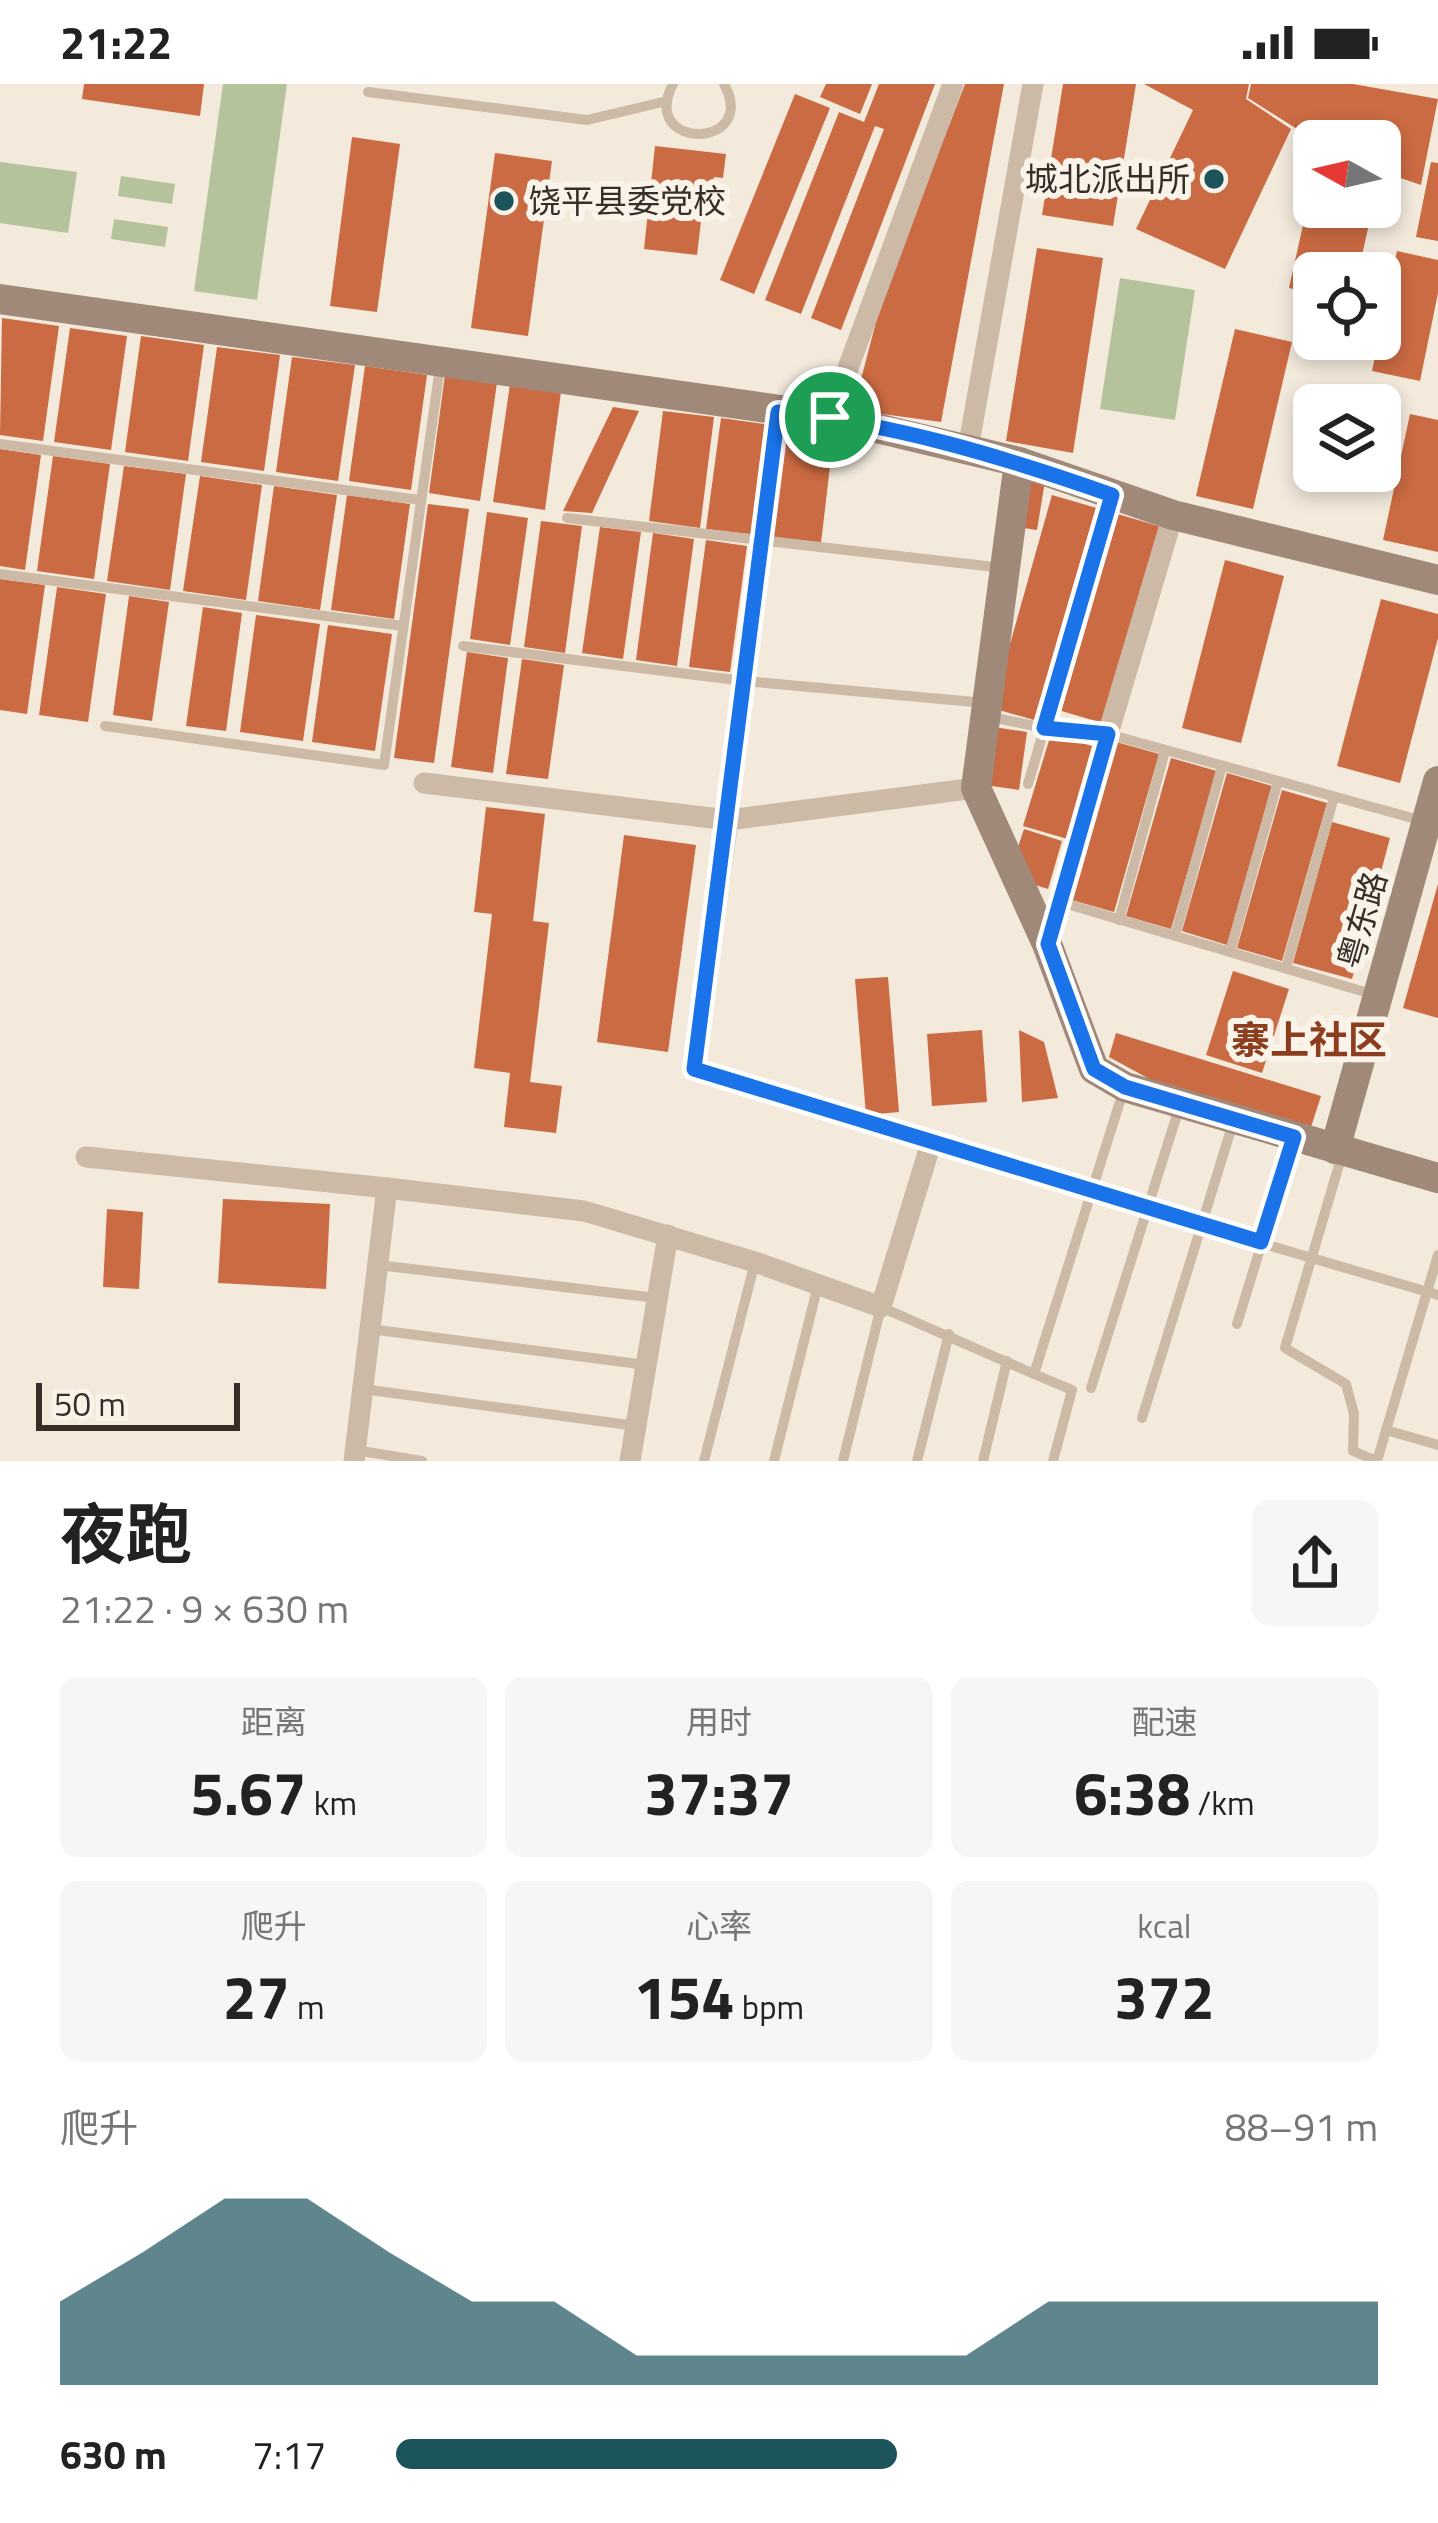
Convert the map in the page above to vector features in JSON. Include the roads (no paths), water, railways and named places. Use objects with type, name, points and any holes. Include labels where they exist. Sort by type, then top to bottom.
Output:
[{"type":"street","points":[[830,417],[953,84]]},
{"type":"street","points":[[968,449],[1034,84]]},
{"type":"street","points":[[0,299],[830,417],[1019,462],[1174,514],[1438,580]]},
{"type":"street","points":[[1019,462],[976,788],[1048,944],[1094,1069],[1125,1087],[1438,1178]]},
{"type":"street","points":[[1108,734],[1174,514]]},
{"type":"street","name":"粤东路","points":[[1335,1149],[1433,824],[1438,781]]},
{"type":"street","points":[[424,783],[728,820],[976,788]]},
{"type":"street","points":[[694,1069],[728,820]]},
{"type":"street","points":[[86,1157],[584,1211],[754,1262],[881,1307],[931,1143]]},
{"type":"street","points":[[355,1456],[387,1188]]},
{"type":"street","points":[[630,1461],[668,1235]]},
{"type":"lane","points":[[674,84],[667,101],[672,122],[699,136],[719,128],[730,110],[724,84]]},
{"type":"lane","points":[[368,92],[587,120],[667,101]]},
{"type":"lane","points":[[105,726],[385,765],[440,363]]},
{"type":"lane","points":[[728,820],[778,412]]},
{"type":"lane","points":[[0,445],[420,500]]},
{"type":"lane","points":[[1028,784],[1112,495]]},
{"type":"lane","points":[[567,518],[1003,568]]},
{"type":"lane","points":[[0,574],[403,626]]},
{"type":"lane","points":[[463,646],[986,710],[1044,728],[1108,734],[1433,824]]},
{"type":"lane","points":[[1048,944],[1108,734]]},
{"type":"lane","points":[[1119,920],[1165,751]]},
{"type":"lane","points":[[1175,936],[1222,766]]},
{"type":"lane","points":[[1231,952],[1278,781]]},
{"type":"lane","points":[[1286,968],[1334,797]]},
{"type":"lane","points":[[1060,902],[1378,995]]},
{"type":"lane","points":[[694,1069],[1090,1193],[1432,1293]]},
{"type":"lane","points":[[1034,1374],[1125,1087]]},
{"type":"lane","points":[[1091,1388],[1181,1103]]},
{"type":"lane","points":[[1142,1418],[1234,1119]]},
{"type":"lane","points":[[1237,1324],[1294,1137]]},
{"type":"lane","points":[[1335,1149],[1340,1165],[1285,1348],[1346,1384],[1354,1414],[1353,1451],[1377,1461],[1432,1293],[1438,1255]]},
{"type":"lane","points":[[704,1461],[754,1262]]},
{"type":"lane","points":[[377,1265],[657,1298]]},
{"type":"lane","points":[[774,1461],[818,1285]]},
{"type":"lane","points":[[843,1461],[881,1307],[1072,1390],[1053,1461]]},
{"type":"lane","points":[[370,1329],[646,1365]]},
{"type":"lane","points":[[917,1461],[949,1334]]},
{"type":"lane","points":[[983,1461],[1007,1361]]},
{"type":"lane","points":[[363,1389],[636,1426]]},
{"type":"lane","points":[[1386,1430],[1438,1445]]},
{"type":"lane","points":[[355,1456],[422,1461]]},
{"type":"place","name":"城北派出所","points":[[1214,179]]},
{"type":"place","name":"饶平县委党校","points":[[504,201]]},
{"type":"district","name":"寨上社区","points":[[1309,1039]]}]
